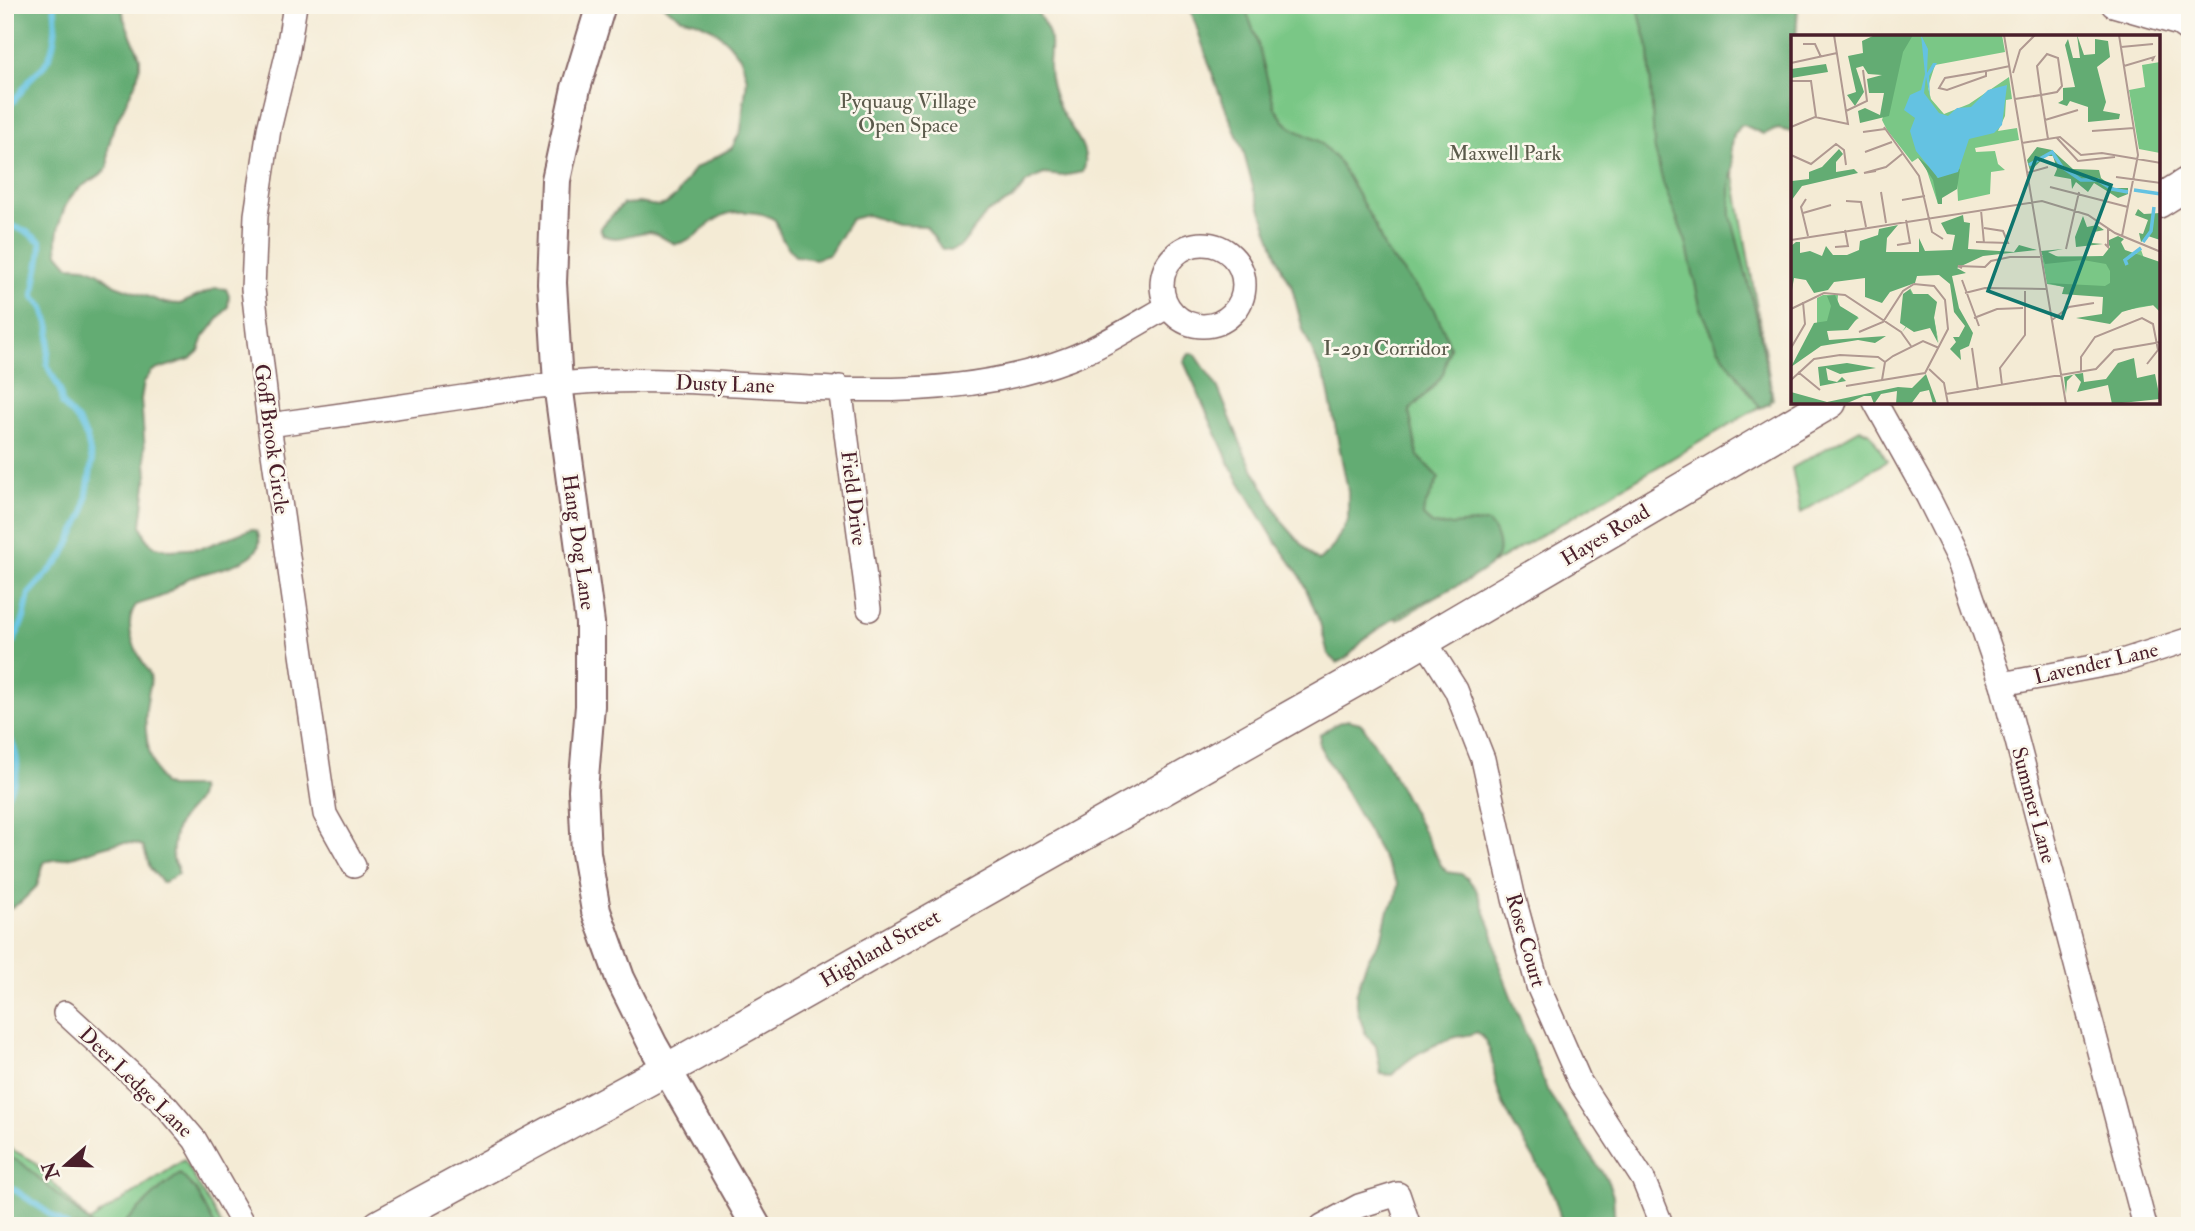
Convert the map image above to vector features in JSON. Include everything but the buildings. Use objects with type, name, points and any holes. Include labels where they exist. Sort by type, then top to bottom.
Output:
[{"type":"main road","points":[[2160,201],[2190,182]]},
{"type":"main road","name":"Hayes Road","points":[[1379,667],[1827,404]]},
{"type":"main road","name":"Highland Street","points":[[379,1226],[667,1069],[1379,667]]},
{"type":"street","name":"Goff Brook Circle","points":[[295,5],[287,55],[269,129],[256,215],[253,289],[269,425],[325,814],[354,866]]},
{"type":"street","name":"Hang Dog Lane","points":[[601,5],[576,88],[556,180],[552,283],[558,384],[590,623],[590,706],[583,790],[586,853],[596,911],[620,978],[667,1069],[756,1226]]},
{"type":"street","points":[[2113,5],[2179,24],[2190,32]]},
{"type":"street","name":"Dusty Lane","points":[[269,425],[558,384],[607,381],[927,389],[965,386],[1016,376],[1071,359],[1167,307]]},
{"type":"street","name":"Field Drive","points":[[840,387],[869,609]]},
{"type":"street","name":"Summer Lane","points":[[1876,404],[1960,561],[2002,684],[2145,1226]]},
{"type":"street","name":"Lavender Lane","points":[[2002,684],[2119,662],[2190,639]]},
{"type":"street","name":"Rose Court","points":[[1425,641],[1456,690],[1483,759],[1514,899],[1538,986],[1580,1082],[1643,1179],[1662,1226]]},
{"type":"street","name":"Deer Ledge Lane","points":[[65,1013],[167,1107],[195,1140],[244,1226]]},
{"type":"street","points":[[1322,1226],[1359,1206],[1398,1194],[1409,1226]]},
{"type":"green space","points":[[5,5],[122,5],[124,19],[140,57],[136,82],[113,129],[108,149],[108,167],[75,192],[65,208],[57,236],[58,253],[69,266],[86,267],[115,285],[165,303],[180,304],[216,288],[226,289],[229,296],[228,307],[204,337],[199,351],[190,359],[152,371],[144,382],[141,399],[147,476],[141,525],[147,540],[156,547],[170,550],[202,548],[251,529],[257,531],[259,542],[256,551],[236,564],[189,578],[162,596],[136,605],[130,619],[133,640],[151,678],[146,706],[146,730],[153,764],[163,784],[169,787],[199,787],[198,798],[175,832],[173,855],[178,874],[163,883],[150,868],[143,846],[126,843],[110,845],[44,862],[37,886],[21,902],[5,912]]},
{"type":"green space","name":"Pyquaug Village Open Space","points":[[662,5],[1034,5],[1049,34],[1049,72],[1054,94],[1085,155],[1083,172],[1062,176],[1044,174],[1026,183],[1013,199],[987,213],[961,246],[952,250],[942,249],[926,226],[898,225],[867,215],[851,219],[829,255],[815,259],[795,256],[782,239],[775,220],[752,212],[725,215],[686,241],[676,244],[649,232],[621,238],[603,235],[600,228],[623,204],[666,204],[677,195],[694,169],[732,148],[741,130],[747,79],[741,58],[713,29],[682,18]]},
{"type":"green space","name":"I-291 Corridor","points":[[1189,5],[1244,5],[1256,37],[1275,108],[1284,121],[1295,130],[1319,141],[1340,163],[1376,227],[1386,252],[1434,308],[1450,347],[1443,374],[1409,411],[1418,456],[1439,478],[1424,508],[1423,516],[1439,526],[1486,522],[1493,529],[1497,540],[1497,556],[1488,567],[1396,617],[1337,663],[1328,654],[1320,623],[1301,577],[1274,539],[1232,469],[1184,362],[1189,354],[1195,354],[1218,388],[1245,454],[1283,523],[1319,561],[1332,548],[1348,520],[1348,491],[1327,384],[1303,330],[1291,284],[1283,272],[1254,191],[1243,150],[1218,90]]},
{"type":"green space","name":"Maxwell Park","points":[[1195,5],[1704,5],[1773,399],[1397,620],[1330,368]]},
{"type":"green space","points":[[1637,5],[1798,7],[1796,35],[1791,35],[1791,132],[1778,129],[1763,134],[1744,125],[1740,126],[1734,134],[1731,150],[1731,216],[1757,317],[1771,393],[1769,404],[1760,408],[1718,348],[1700,306],[1686,242],[1663,183],[1654,146],[1649,51]]},
{"type":"green space","points":[[1860,429],[1870,433],[1887,461],[1801,513],[1792,468]]},
{"type":"green space","points":[[1348,720],[1363,726],[1387,763],[1441,865],[1447,872],[1461,874],[1476,889],[1494,936],[1499,965],[1548,1092],[1608,1181],[1613,1196],[1615,1226],[1563,1226],[1551,1189],[1502,1101],[1487,1043],[1477,1032],[1426,1049],[1392,1075],[1381,1074],[1376,1046],[1366,1035],[1358,1013],[1356,995],[1366,963],[1382,936],[1388,910],[1396,898],[1398,884],[1319,745],[1320,734]]},
{"type":"green space","points":[[5,1146],[32,1160],[89,1222],[184,1160],[222,1226],[5,1226]]},
{"type":"green space","points":[[5,1154],[23,1164],[93,1226],[5,1226]]},
{"type":"green space","points":[[180,1174],[196,1190],[215,1226],[121,1226],[165,1185]]},
{"type":"waterway","points":[[5,110],[49,58],[55,36],[54,5]]},
{"type":"waterway","points":[[5,223],[27,232],[41,242],[34,297],[44,308],[50,328],[47,365],[60,390],[62,404],[78,421],[87,438],[92,462],[84,513],[63,556],[29,594],[24,618],[13,643],[5,653]]},
{"type":"waterway","points":[[5,727],[17,758],[17,771],[5,800]]},
{"type":"waterway","points":[[5,1183],[67,1226]]}]
